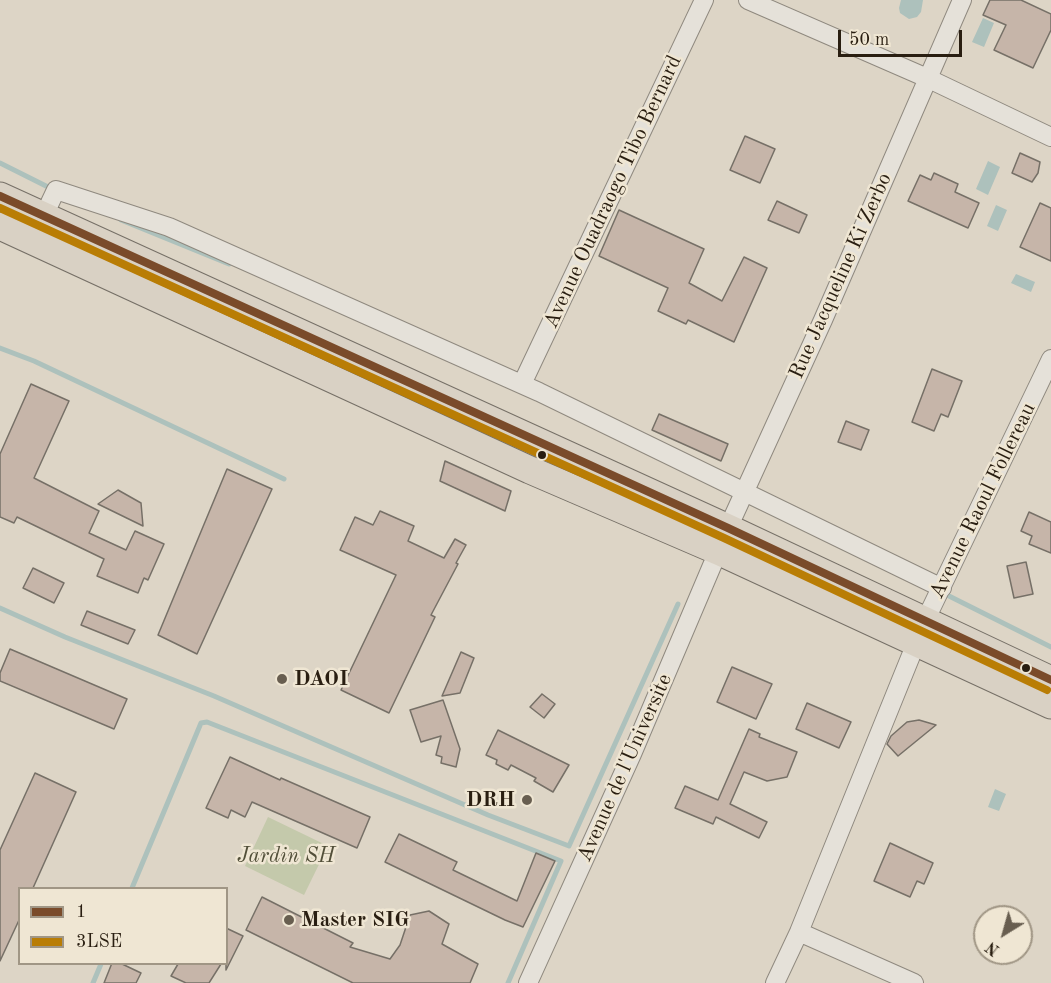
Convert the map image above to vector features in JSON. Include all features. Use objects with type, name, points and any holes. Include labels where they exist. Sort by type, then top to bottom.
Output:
[{"type":"main road","points":[[0,196],[921,632],[1051,705]]},
{"type":"main road","points":[[0,226],[519,465],[723,539]]},
{"type":"main road","points":[[921,632],[1051,680]]},
{"type":"street","name":"Avenue Ouadraogo Tibo Bernard","points":[[522,384],[704,0]]},
{"type":"street","points":[[748,0],[927,78],[1051,137]]},
{"type":"street","name":"Rue Jacqueline Ki Zerbo","points":[[723,539],[823,320],[962,0]]},
{"type":"street","points":[[31,240],[56,190],[169,227],[522,384],[942,588]]},
{"type":"street","name":"Avenue Raoul Follereau","points":[[775,983],[799,932],[921,632],[1050,365]]},
{"type":"street","name":"Avenue de l'Universite","points":[[528,983],[632,754],[723,539]]},
{"type":"street","points":[[799,932],[915,983]]},
{"type":"green space","name":"Jardin SH","points":[[268,817],[328,846],[304,895],[245,866]]},
{"type":"shaded area","points":[[901,0],[923,0],[921,12],[917,17],[909,19],[900,13]]},
{"type":"shaded area","points":[[983,18],[994,23],[984,47],[972,42]]},
{"type":"shaded area","points":[[988,161],[1000,167],[988,195],[976,189]]},
{"type":"shaded area","points":[[996,205],[1007,210],[998,231],[987,226]]},
{"type":"shaded area","points":[[1016,274],[1035,282],[1031,292],[1011,283]]},
{"type":"shaded area","points":[[995,789],[1006,794],[999,811],[988,807]]},
{"type":"building","points":[[990,0],[1021,0],[1051,14],[1051,30],[1033,68],[994,50],[1006,25],[983,15]]},
{"type":"building","points":[[745,136],[775,149],[760,183],[730,170]]},
{"type":"building","points":[[1020,153],[1040,162],[1038,173],[1032,182],[1012,173]]},
{"type":"building","points":[[934,173],[958,184],[955,192],[979,203],[968,228],[908,201],[920,175],[931,180]]},
{"type":"building","points":[[777,201],[807,215],[799,233],[768,220]]},
{"type":"building","points":[[1040,203],[1051,208],[1051,261],[1020,247]]},
{"type":"building","points":[[619,210],[704,249],[689,283],[722,301],[744,257],[767,268],[734,342],[688,320],[686,324],[658,311],[668,288],[599,256]]},
{"type":"building","points":[[932,369],[962,381],[948,417],[941,414],[934,431],[912,422]]},
{"type":"building","points":[[31,384],[69,401],[34,478],[99,511],[89,533],[126,550],[135,531],[164,544],[148,580],[144,578],[138,593],[97,576],[104,559],[17,517],[14,523],[0,517],[0,454]]},
{"type":"building","points":[[659,414],[728,444],[721,461],[652,430]]},
{"type":"building","points":[[846,421],[869,430],[861,450],[838,442]]},
{"type":"building","points":[[445,461],[511,491],[505,511],[440,481]]},
{"type":"building","points":[[227,469],[272,489],[197,654],[158,635]]},
{"type":"building","points":[[118,490],[141,503],[143,526],[98,504]]},
{"type":"building","points":[[380,511],[414,526],[408,541],[444,558],[455,539],[466,545],[431,615],[435,617],[389,713],[341,690],[396,575],[340,550],[355,517],[373,525]]},
{"type":"building","points":[[1029,512],[1051,522],[1051,553],[1029,544],[1032,536],[1021,531]]},
{"type":"building","points":[[1026,562],[1033,594],[1014,598],[1007,566]]},
{"type":"building","points":[[33,568],[64,583],[54,603],[23,588]]},
{"type":"building","points":[[87,611],[135,630],[128,644],[81,625]]},
{"type":"building","points":[[10,649],[127,699],[114,729],[0,681],[0,673]]},
{"type":"building","points":[[461,652],[474,658],[460,693],[442,696]]},
{"type":"building","points":[[732,667],[772,684],[756,719],[717,702]]},
{"type":"building","points":[[542,694],[555,704],[544,718],[530,707]]},
{"type":"building","points":[[443,700],[460,749],[456,767],[441,763],[442,757],[436,755],[441,736],[421,742],[410,710]]},
{"type":"building","points":[[807,703],[851,722],[839,748],[796,729]]},
{"type":"building","points":[[919,720],[936,725],[898,756],[887,744],[891,736],[907,722]]},
{"type":"building","points":[[749,729],[760,734],[759,737],[797,752],[787,777],[767,781],[744,772],[730,804],[767,822],[759,838],[716,817],[713,824],[675,808],[685,786],[718,800]]},
{"type":"building","points":[[498,730],[569,765],[553,792],[534,781],[536,778],[511,765],[508,770],[496,764],[497,760],[486,755]]},
{"type":"building","points":[[230,757],[370,817],[357,848],[252,802],[245,817],[231,810],[228,818],[206,808]]},
{"type":"building","points":[[35,773],[76,792],[33,887],[18,887],[18,922],[0,961],[0,850]]},
{"type":"building","points":[[399,834],[457,862],[453,870],[517,901],[536,853],[555,861],[523,927],[385,862]]},
{"type":"building","points":[[890,843],[933,863],[924,884],[917,881],[910,897],[874,881]]},
{"type":"building","points":[[262,897],[353,943],[350,947],[390,959],[400,945],[410,915],[429,911],[449,924],[442,944],[478,964],[470,983],[353,983],[246,930]]},
{"type":"building","points":[[228,929],[243,936],[226,970],[226,965],[228,965]]},
{"type":"building","points":[[111,965],[124,965],[141,973],[136,983],[104,983]]},
{"type":"building","points":[[177,965],[220,965],[209,983],[186,983],[171,976]]},
{"type":"waterway","points":[[0,163],[52,189]]},
{"type":"waterway","points":[[121,220],[229,264]]},
{"type":"waterway","points":[[0,348],[34,361],[284,479]]},
{"type":"waterway","points":[[943,593],[1051,647]]},
{"type":"waterway","points":[[0,608],[65,637],[214,696],[488,815],[569,846],[678,604]]},
{"type":"waterway","points":[[132,887],[201,723],[207,722],[561,861],[508,983]]},
{"type":"waterway","points":[[93,983],[101,965]]},
{"type":"transit line","name":"1","points":[[0,196],[728,528],[1051,680]]},
{"type":"transit line","name":"3LSE","points":[[0,208],[724,538],[1047,690]]},
{"type":"place","name":"DAOI","points":[[282,679]]},
{"type":"place","name":"DRH","points":[[527,800]]},
{"type":"place","name":"Master SIG","points":[[289,920]]}]
